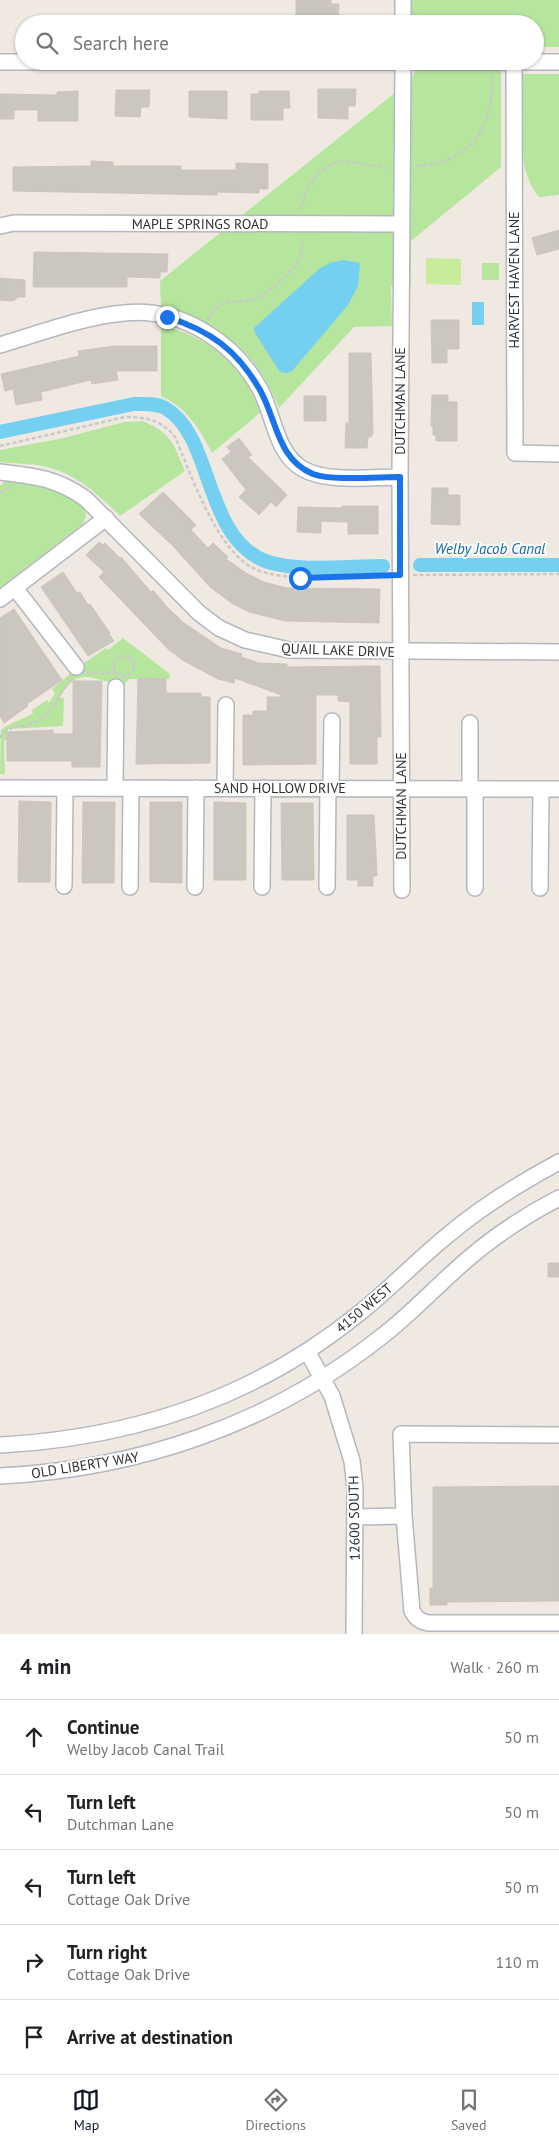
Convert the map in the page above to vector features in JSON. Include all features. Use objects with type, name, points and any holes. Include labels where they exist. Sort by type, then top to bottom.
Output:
[{"type":"street","points":[[403,0],[403,15]]},
{"type":"street","points":[[0,62],[15,62]]},
{"type":"street","points":[[544,62],[559,62]]},
{"type":"street","name":"DUTCHMAN LANE","points":[[402,890],[400,477],[403,70]]},
{"type":"street","name":"HARVEST HAVEN LANE","points":[[514,70],[515,453],[559,454]]},
{"type":"street","name":"MAPLE SPRINGS ROAD","points":[[0,226],[14,223],[401,224]]},
{"type":"street","points":[[0,345],[98,317],[126,313],[152,314],[191,324],[213,336],[231,350],[247,370],[261,391],[280,441],[289,457],[302,468],[325,477],[400,477]]},
{"type":"street","name":"QUAIL LAKE DRIVE","points":[[0,472],[27,474],[56,481],[86,499],[199,613],[231,635],[258,644],[289,650],[559,652]]},
{"type":"street","points":[[0,599],[106,518]]},
{"type":"street","points":[[15,588],[80,672]]},
{"type":"street","points":[[115,788],[116,687]]},
{"type":"street","points":[[225,788],[226,705]]},
{"type":"street","points":[[327,887],[332,722]]},
{"type":"street","points":[[470,723],[475,888]]},
{"type":"street","name":"SAND HOLLOW DRIVE","points":[[0,788],[559,789]]},
{"type":"street","points":[[64,886],[65,788]]},
{"type":"street","points":[[130,886],[131,788]]},
{"type":"street","points":[[196,788],[196,887]]},
{"type":"street","points":[[262,788],[262,887]]},
{"type":"street","points":[[540,888],[541,789]]},
{"type":"street","name":"4150 WEST","points":[[151,1422],[186,1411],[235,1391],[307,1351],[357,1316],[464,1221],[512,1189],[559,1162]]},
{"type":"street","points":[[322,1378],[381,1337],[478,1251],[522,1220],[559,1198]]},
{"type":"street","name":"12600 SOUTH","points":[[307,1351],[332,1396],[349,1448],[355,1488],[354,1634]]},
{"type":"street","name":"OLD LIBERTY WAY","points":[[0,1476],[64,1471],[95,1466],[170,1448],[208,1435],[261,1413],[322,1378]]},
{"type":"street","name":"OLD LIBERTY WAY","points":[[0,1445],[66,1440],[151,1422]]},
{"type":"street","points":[[559,1435],[401,1434],[404,1516],[412,1611],[421,1622],[559,1622]]},
{"type":"street","points":[[355,1517],[404,1516]]},
{"type":"path","points":[[415,166],[431,165],[451,159],[474,141],[488,117],[491,97],[491,74]]},
{"type":"path","points":[[300,209],[310,183],[328,167],[344,162],[387,166]]},
{"type":"path","points":[[208,321],[212,311],[218,304],[225,301],[255,298],[279,282],[299,262],[302,238]]},
{"type":"path","points":[[0,446],[126,417],[146,417],[165,425],[175,437],[213,525],[232,549],[251,567],[274,574],[300,578],[559,574]]},
{"type":"path","points":[[0,493],[12,486]]},
{"type":"path","points":[[0,738],[4,730],[28,725],[45,716],[52,710],[63,689],[80,672],[116,672],[122,676],[131,674],[134,668],[132,659],[126,656],[119,657],[115,662],[116,672]]},
{"type":"green space","points":[[411,0],[559,0],[559,47],[544,47],[544,15],[411,15]]},
{"type":"green space","points":[[501,70],[501,167],[411,241],[411,286],[391,286],[392,326],[354,327],[279,408],[259,370],[234,342],[201,321],[161,307],[160,281],[411,80],[413,74],[417,71]]},
{"type":"green space","points":[[521,74],[559,74],[559,195],[539,197],[531,185],[526,171],[521,138]]},
{"type":"green space","points":[[426,258],[461,259],[461,285],[426,284]]},
{"type":"green space","points":[[482,263],[499,263],[499,280],[482,280]]},
{"type":"green space","points":[[161,325],[195,337],[222,355],[244,380],[261,412],[212,453],[185,413],[178,406],[161,396]]},
{"type":"green space","points":[[143,421],[166,435],[174,446],[185,471],[120,516],[94,492],[65,473],[38,465],[0,462],[0,450],[59,439],[125,422]]},
{"type":"green space","points":[[7,480],[40,484],[65,493],[83,506],[86,515],[83,524],[0,588],[0,486]]},
{"type":"green space","points":[[123,638],[170,674],[169,679],[129,679],[125,684],[88,677],[81,677],[75,680],[60,697],[64,698],[63,726],[8,729],[7,740],[4,740],[5,774],[0,774],[1,730],[33,713],[32,710],[47,700],[49,703],[55,694],[52,689],[78,667],[106,648],[108,650]]},
{"type":"water","points":[[343,260],[360,263],[358,286],[348,305],[292,371],[287,373],[280,372],[255,333],[254,328],[320,268]]},
{"type":"water","points":[[472,302],[484,302],[484,325],[472,325]]},
{"type":"building","points":[[296,0],[331,0],[331,4],[339,4],[338,15],[296,15]]},
{"type":"building","points":[[318,89],[356,89],[355,106],[348,106],[348,119],[318,118]]},
{"type":"building","points":[[116,90],[150,90],[149,107],[141,107],[140,117],[115,116]]},
{"type":"building","points":[[78,91],[78,121],[38,121],[38,110],[14,110],[14,119],[0,119],[0,94],[57,95],[57,92]]},
{"type":"building","points":[[189,91],[227,91],[227,119],[189,117]]},
{"type":"building","points":[[259,91],[289,91],[290,108],[283,108],[283,120],[251,120],[251,94],[259,94]]},
{"type":"building","points":[[91,161],[113,162],[113,166],[181,166],[181,170],[236,170],[236,163],[268,164],[268,189],[259,189],[259,193],[217,192],[217,195],[13,191],[13,167],[91,166]]},
{"type":"building","points":[[559,230],[559,249],[537,255],[532,238]]},
{"type":"building","points":[[34,252],[168,254],[167,272],[160,272],[160,278],[127,277],[127,287],[33,287]]},
{"type":"building","points":[[0,278],[25,280],[25,297],[18,297],[13,301],[0,300]]},
{"type":"building","points":[[431,320],[459,320],[459,349],[447,349],[447,363],[432,363]]},
{"type":"building","points":[[115,346],[157,346],[157,371],[116,371],[118,380],[92,384],[91,380],[41,392],[42,400],[16,405],[13,389],[5,391],[1,374],[79,356],[78,351]]},
{"type":"building","points":[[349,353],[371,353],[373,434],[371,437],[368,437],[367,448],[345,448],[346,423],[349,423]]},
{"type":"building","points":[[432,395],[448,395],[448,402],[457,402],[457,441],[436,441],[436,435],[433,435],[433,426],[431,426]]},
{"type":"building","points":[[304,396],[326,396],[326,421],[304,421]]},
{"type":"building","points":[[239,438],[252,455],[248,457],[287,495],[276,507],[271,502],[259,515],[239,497],[246,490],[222,459],[231,452],[227,447]]},
{"type":"building","points":[[432,488],[448,488],[448,495],[460,495],[460,525],[431,524]]},
{"type":"building","points":[[163,492],[196,525],[191,530],[208,548],[213,543],[228,557],[226,559],[246,573],[264,582],[287,588],[380,589],[379,623],[285,621],[249,612],[233,604],[210,587],[174,547],[139,514]]},
{"type":"building","points":[[342,506],[378,506],[378,534],[348,534],[348,522],[321,521],[321,533],[297,532],[298,507],[342,508]]},
{"type":"building","points":[[99,542],[103,545],[105,543],[121,557],[151,592],[153,590],[184,623],[221,648],[242,654],[241,657],[259,663],[287,664],[287,667],[380,666],[381,737],[377,737],[377,764],[350,764],[350,702],[338,701],[338,695],[316,695],[316,764],[243,765],[243,715],[253,715],[253,711],[267,711],[267,697],[281,697],[281,695],[235,678],[234,683],[218,679],[184,661],[168,649],[99,577],[104,572],[86,555]]},
{"type":"building","points":[[63,572],[77,593],[80,592],[88,605],[90,604],[114,641],[88,656],[41,587]]},
{"type":"building","points":[[14,609],[62,680],[27,704],[28,706],[4,723],[0,716],[0,618]]},
{"type":"building","points":[[138,678],[166,679],[166,693],[201,693],[201,697],[210,697],[210,763],[136,764]]},
{"type":"building","points":[[73,681],[102,681],[100,767],[72,767],[72,761],[7,761],[7,732],[53,730],[53,734],[73,734]]},
{"type":"building","points":[[19,801],[51,802],[50,882],[18,882]]},
{"type":"building","points":[[83,802],[115,802],[114,883],[82,883]]},
{"type":"building","points":[[150,802],[182,802],[182,883],[150,882]]},
{"type":"building","points":[[214,802],[246,803],[246,880],[214,880]]},
{"type":"building","points":[[281,803],[313,803],[314,880],[282,880]]},
{"type":"building","points":[[347,815],[374,815],[377,876],[373,876],[373,886],[358,886],[358,880],[347,880]]},
{"type":"building","points":[[548,1263],[559,1263],[559,1277],[548,1277]]},
{"type":"building","points":[[559,1486],[559,1601],[447,1602],[447,1605],[430,1605],[430,1588],[433,1588],[433,1487]]},
{"type":"waterway","name":"Welby Jacob Canal","points":[[0,432],[134,404],[161,406],[181,421],[193,440],[220,511],[231,532],[247,550],[268,562],[295,567],[383,566]]},
{"type":"waterway","name":"Welby Jacob Canal","points":[[420,565],[559,565]]},
{"type":"route","points":[[167,317],[191,324],[213,336],[231,350],[261,391],[280,441],[289,457],[302,468],[325,477],[400,477],[400,575],[300,578]]}]
